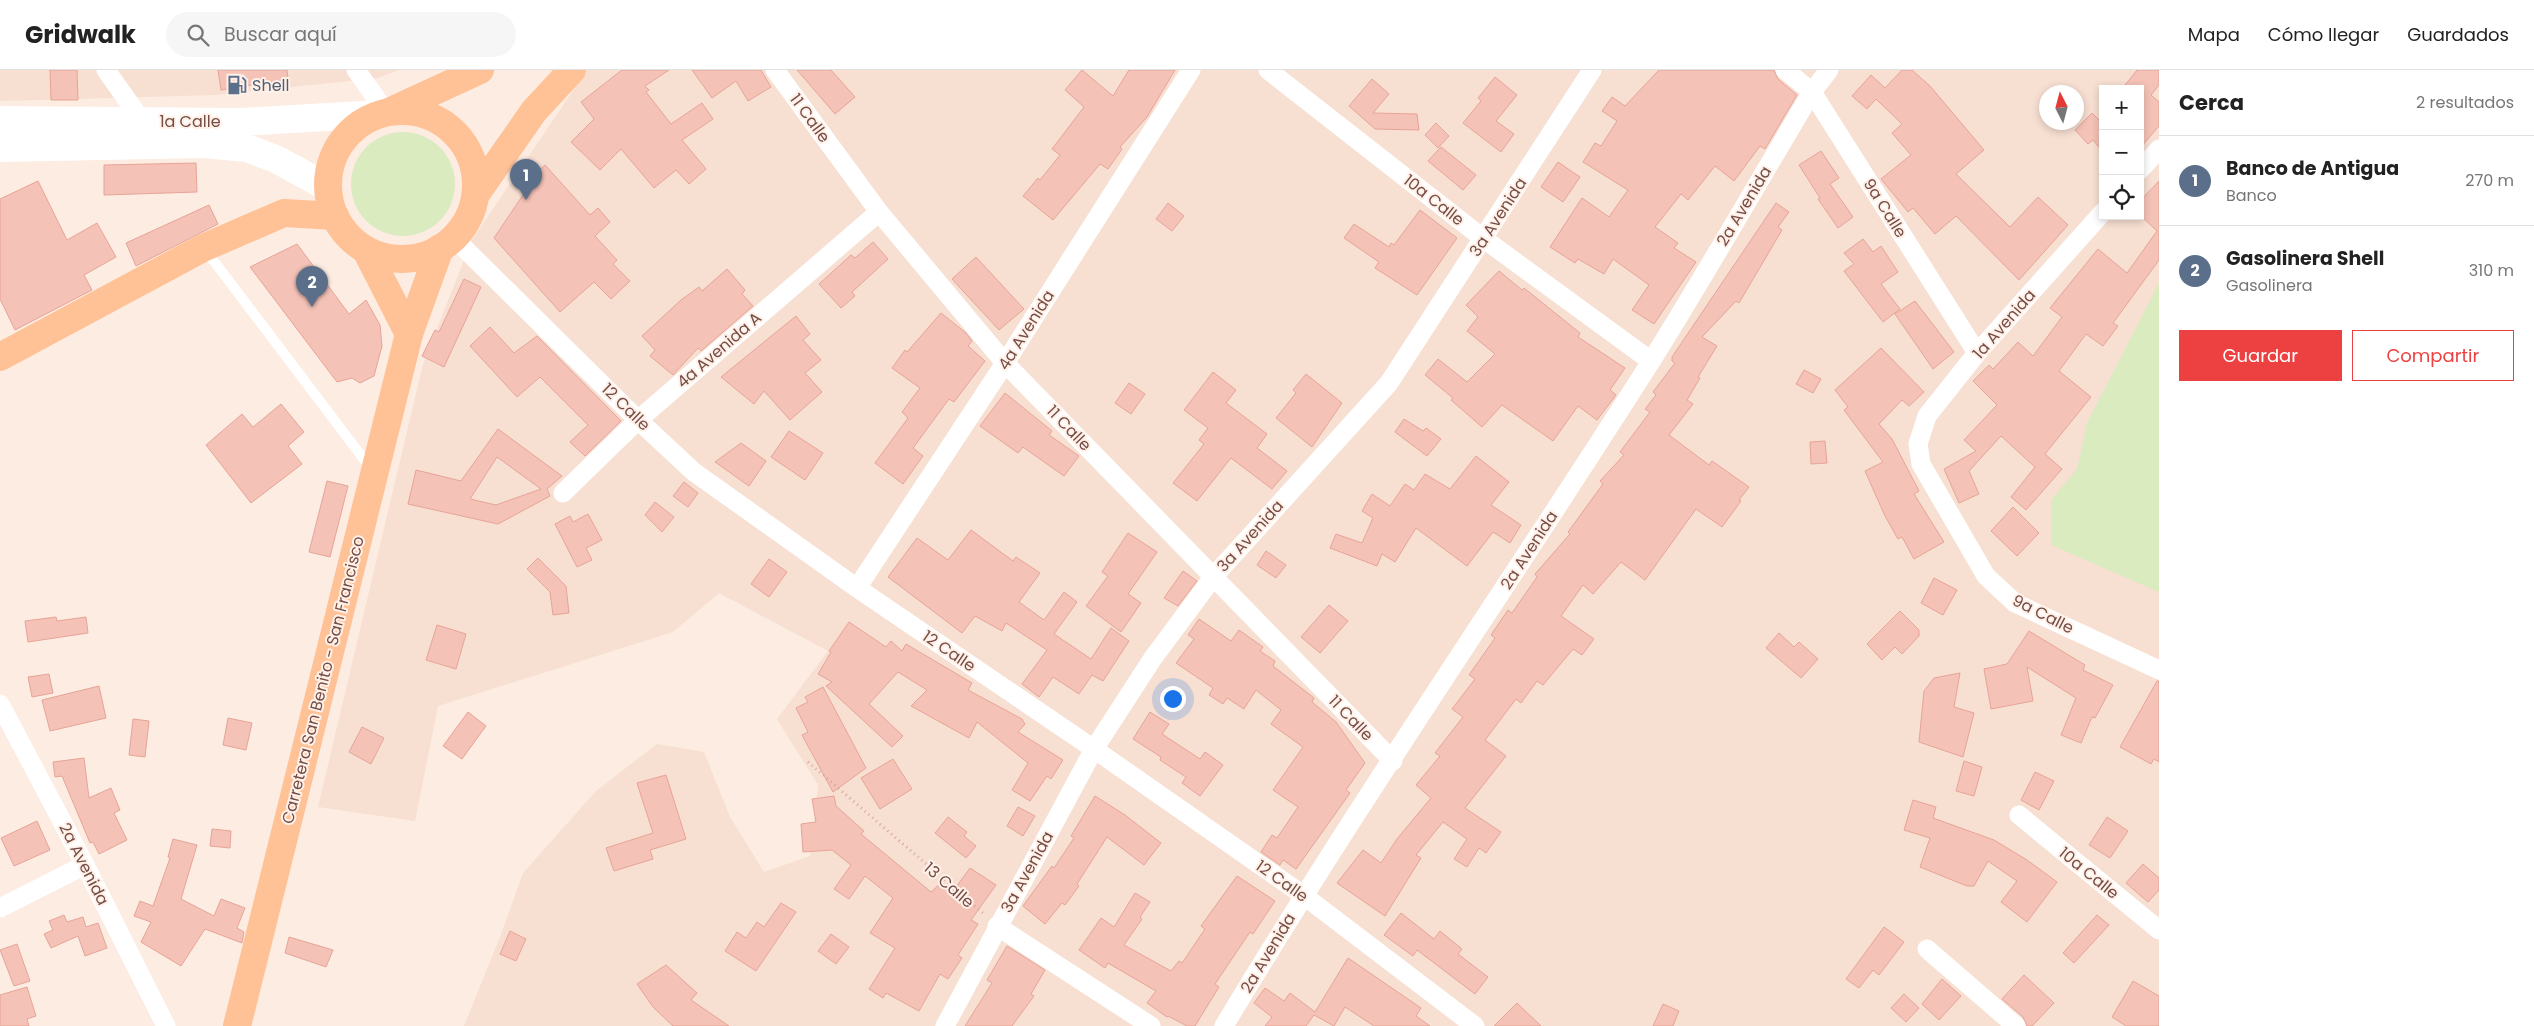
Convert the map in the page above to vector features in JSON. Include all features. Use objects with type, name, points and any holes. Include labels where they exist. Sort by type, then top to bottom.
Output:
[{"type":"main road","points":[[385,113],[409,111],[437,120],[460,138],[474,165],[476,194],[472,210],[447,243],[422,256],[403,259],[384,257],[366,250],[342,230],[334,216],[327,187],[329,168],[336,150],[347,134],[362,122],[480,70]]},
{"type":"main road","points":[[476,194],[534,111],[572,70]]},
{"type":"main road","name":"1a Calle","points":[[0,120],[240,122],[385,113]]},
{"type":"main road","name":"1a Calle","points":[[0,148],[204,144],[247,148],[276,159],[327,187]]},
{"type":"main road","points":[[0,357],[203,248],[284,213],[334,216]]},
{"type":"main road","name":"Carretera San Benito - San Francisco","points":[[236,1026],[375,474],[408,334],[447,243]]},
{"type":"main road","points":[[366,250],[408,334]]},
{"type":"street","points":[[106,70],[142,121]]},
{"type":"street","points":[[356,70],[385,113]]},
{"type":"street","name":"11 Calle","points":[[774,70],[879,212],[1005,363],[1393,761]]},
{"type":"street","name":"4a Avenida","points":[[857,588],[1005,363],[1190,70]]},
{"type":"street","name":"10a Calle","points":[[1268,70],[1484,239],[1651,361]]},
{"type":"street","name":"3a Avenida","points":[[945,1026],[997,926],[1094,749],[1153,658],[1214,576],[1389,383],[1592,70]]},
{"type":"street","name":"9a Calle","points":[[1785,70],[1812,92],[1977,353]]},
{"type":"street","name":"2a Avenida","points":[[1224,1026],[1303,895],[1393,761],[1651,361],[1812,92],[1829,70]]},
{"type":"street","points":[[2144,166],[2159,149]]},
{"type":"street","name":"4a Avenida A","points":[[563,493],[638,420],[879,212]]},
{"type":"street","name":"1a Avenida","points":[[1918,444],[1927,416],[1977,353],[2099,216]]},
{"type":"street","name":"12 Calle","points":[[447,243],[694,472],[857,588],[1094,749],[1303,895],[1475,1026]]},
{"type":"street","name":"9a Calle","points":[[1918,444],[1921,464],[1986,576],[2015,603],[2159,670]]},
{"type":"street","name":"2a Avenida","points":[[0,704],[85,865],[166,1026]]},
{"type":"street","name":"10a Calle","points":[[2020,815],[2159,930]]},
{"type":"street","points":[[0,908],[85,865]]},
{"type":"street","points":[[997,926],[1151,1026]]},
{"type":"street","points":[[1927,949],[2016,1026]]},
{"type":"lane","points":[[203,248],[375,474]]},
{"type":"path","name":"13 Calle","points":[[808,762],[997,926]]},
{"type":"shaded area","points":[[0,70],[399,70],[377,78],[216,95],[0,101]]},
{"type":"shaded area","points":[[587,70],[2159,70],[2159,1026],[464,1026],[500,937],[523,873],[596,791],[657,744],[704,752],[730,817],[764,872],[810,856],[818,785],[777,719],[828,651],[719,593],[673,632],[438,706],[415,821],[318,807],[423,364],[472,240]]},
{"type":"green space","points":[[403,132],[423,136],[440,147],[451,164],[455,184],[451,204],[440,221],[423,232],[403,236],[383,232],[366,221],[355,204],[351,184],[355,164],[366,147],[383,136]]},
{"type":"green space","points":[[2159,283],[2159,592],[2051,545],[2051,500],[2077,469],[2087,423]]},
{"type":"building","points":[[50,70],[77,70],[78,100],[51,100]]},
{"type":"building","name":"Shell","points":[[218,70],[287,70],[288,79],[221,90]]},
{"type":"building","points":[[622,70],[669,70],[645,86],[649,90],[646,92],[671,124],[702,103],[713,119],[682,140],[706,169],[689,184],[676,170],[654,188],[621,149],[600,170],[571,142],[594,119],[581,102]]},
{"type":"building","points":[[692,70],[761,70],[771,87],[748,101],[736,81],[712,98]]},
{"type":"building","points":[[797,70],[831,70],[855,97],[835,114]]},
{"type":"building","points":[[1082,70],[1113,96],[1129,70],[1175,70],[1147,117],[1120,147],[1122,149],[1108,169],[1100,164],[1053,220],[1023,196],[1038,178],[1040,180],[1060,155],[1052,149],[1084,107],[1065,90]]},
{"type":"building","points":[[1659,70],[1774,70],[1778,79],[1797,95],[1765,149],[1760,146],[1734,181],[1715,166],[1688,200],[1681,194],[1655,227],[1678,243],[1674,248],[1696,262],[1654,324],[1632,310],[1649,285],[1613,259],[1604,274],[1578,259],[1575,263],[1550,247],[1582,198],[1609,217],[1628,190],[1583,162],[1595,143],[1601,146],[1617,121],[1602,111],[1612,97],[1625,106]]},
{"type":"building","points":[[1902,70],[1912,70],[1930,86],[1984,150],[1956,174],[2010,227],[2038,197],[2068,225],[2019,280],[1956,216],[1935,234],[1913,208],[1908,212],[1881,179],[1911,155],[1892,133],[1902,124],[1876,99],[1867,109],[1852,96],[1871,75],[1885,88]]},
{"type":"building","points":[[2137,70],[2159,70],[2159,85],[2151,95],[2159,102],[2159,126],[2144,143],[2144,85],[2125,85]]},
{"type":"building","points":[[1495,77],[1517,95],[1496,121],[1514,134],[1501,152],[1463,123],[1481,101],[1478,98]]},
{"type":"building","points":[[1372,79],[1389,94],[1373,113],[1417,114],[1419,130],[1375,129],[1349,106]]},
{"type":"building","points":[[2092,113],[2099,120],[2099,147],[2093,140],[2088,144],[2075,130],[2084,130],[2084,121]]},
{"type":"building","points":[[1436,123],[1449,136],[1438,148],[1425,135]]},
{"type":"building","points":[[1441,147],[1476,175],[1463,190],[1428,161]]},
{"type":"building","points":[[1821,151],[1839,178],[1830,184],[1853,217],[1838,228],[1818,199],[1820,198],[1799,165]]},
{"type":"building","points":[[1558,162],[1580,177],[1563,202],[1541,187]]},
{"type":"building","points":[[196,163],[197,192],[104,195],[104,165]]},
{"type":"building","points":[[545,165],[590,215],[598,208],[610,222],[595,236],[617,260],[613,264],[630,281],[611,299],[594,282],[560,312],[494,238],[527,189],[523,185]]},
{"type":"building","points":[[38,181],[67,240],[97,223],[116,257],[84,275],[92,290],[15,330],[0,299],[0,199]]},
{"type":"building","points":[[2159,181],[2159,260],[2113,323],[2118,326],[2103,346],[2086,334],[2059,371],[2091,397],[2045,454],[2062,469],[2026,510],[2011,497],[2035,467],[2001,436],[1969,471],[1979,494],[1959,503],[1944,469],[1976,451],[1964,440],[1997,405],[1973,381],[1989,365],[1993,369],[2018,342],[2033,356],[2062,317],[2050,308],[2098,249],[2127,273],[2157,231],[2144,219],[2144,197]]},
{"type":"building","points":[[1168,203],[1184,216],[1172,231],[1156,219]]},
{"type":"building","points":[[1776,203],[1789,212],[1778,227],[1782,230],[1739,303],[1736,301],[1702,337],[1717,346],[1698,377],[1700,378],[1687,400],[1693,404],[1669,435],[1709,465],[1712,461],[1749,487],[1722,527],[1696,509],[1645,580],[1621,562],[1593,594],[1583,585],[1561,616],[1594,639],[1582,655],[1573,649],[1543,685],[1537,681],[1521,703],[1516,699],[1485,740],[1506,756],[1465,808],[1501,832],[1486,853],[1479,848],[1467,867],[1454,859],[1467,839],[1443,822],[1416,855],[1421,858],[1385,916],[1337,883],[1363,850],[1381,863],[1397,839],[1431,798],[1416,785],[1440,756],[1435,753],[1463,717],[1452,709],[1475,679],[1469,675],[1495,638],[1491,635],[1508,610],[1512,613],[1537,577],[1535,574],[1570,534],[1568,532],[1603,484],[1600,481],[1624,455],[1620,452],[1650,412],[1645,409],[1656,395],[1653,392],[1675,363],[1672,361],[1672,357]]},
{"type":"building","points":[[209,205],[218,224],[136,266],[126,243]]},
{"type":"building","points":[[1420,210],[1457,238],[1417,295],[1375,268],[1379,262],[1344,238],[1354,224],[1389,247],[1391,243],[1394,245]]},
{"type":"building","points":[[1863,239],[1873,252],[1881,246],[1898,272],[1881,284],[1900,309],[1883,322],[1844,271],[1854,264],[1844,253]]},
{"type":"building","points":[[873,242],[888,259],[852,292],[855,296],[841,308],[819,284],[851,255],[855,258]]},
{"type":"building","points":[[297,244],[349,314],[366,300],[380,325],[382,346],[374,376],[360,383],[352,378],[337,382],[250,267]]},
{"type":"building","points":[[976,257],[1024,309],[999,330],[952,279]]},
{"type":"building","points":[[727,269],[745,290],[742,294],[753,306],[701,351],[698,348],[673,375],[650,356],[655,350],[642,336],[681,300],[699,287],[702,291]]},
{"type":"building","points":[[1499,271],[1522,290],[1524,288],[1580,333],[1578,337],[1625,368],[1610,390],[1616,395],[1597,420],[1578,406],[1553,441],[1502,405],[1482,427],[1451,400],[1453,398],[1425,375],[1438,359],[1467,382],[1495,354],[1467,331],[1478,317],[1466,305]]},
{"type":"building","points":[[464,279],[481,287],[444,367],[422,356],[435,330],[439,332]]},
{"type":"building","points":[[1915,301],[1954,352],[1933,369],[1895,314]]},
{"type":"building","points":[[941,313],[966,333],[972,341],[968,346],[985,361],[954,402],[949,399],[913,448],[923,456],[903,484],[875,463],[908,418],[902,412],[920,388],[892,368],[905,350],[907,352]]},
{"type":"building","points":[[796,316],[810,334],[803,340],[821,360],[805,373],[822,392],[790,420],[764,391],[754,404],[721,377]]},
{"type":"building","points":[[490,327],[514,353],[537,336],[621,421],[585,456],[570,442],[588,425],[540,377],[517,397],[470,346]]},
{"type":"building","points":[[1881,348],[1924,392],[1909,406],[1902,400],[1879,424],[1892,439],[1919,491],[1914,494],[1944,542],[1914,559],[1902,537],[1898,539],[1885,516],[1865,471],[1883,462],[1844,410],[1848,407],[1835,390]]},
{"type":"building","points":[[1804,370],[1821,379],[1813,393],[1796,384]]},
{"type":"building","points":[[1213,372],[1236,390],[1226,403],[1267,434],[1257,448],[1287,471],[1272,489],[1231,458],[1197,501],[1173,483],[1204,444],[1199,440],[1208,428],[1184,410]]},
{"type":"building","points":[[1306,374],[1342,403],[1312,447],[1276,418],[1296,393],[1293,390]]},
{"type":"building","points":[[1129,383],[1145,394],[1131,414],[1115,403]]},
{"type":"building","points":[[1005,393],[1052,431],[1049,435],[1079,456],[1064,476],[1023,447],[1018,453],[980,426]]},
{"type":"building","points":[[281,404],[304,432],[288,446],[302,464],[251,503],[206,445],[242,414],[253,427]]},
{"type":"building","points":[[1404,419],[1423,431],[1426,428],[1441,439],[1427,456],[1395,432]]},
{"type":"building","points":[[498,429],[562,476],[547,489],[550,496],[498,524],[408,504],[416,470],[461,481]],"holes":[[[497,457],[541,489],[496,505],[470,499]]]},
{"type":"building","points":[[789,431],[823,453],[805,480],[771,457]]},
{"type":"building","points":[[1825,441],[1827,463],[1811,464],[1810,442]]},
{"type":"building","points":[[741,443],[766,461],[749,486],[715,462]]},
{"type":"building","points":[[1476,456],[1509,482],[1491,505],[1521,525],[1510,543],[1493,532],[1467,566],[1416,528],[1395,562],[1382,554],[1377,566],[1330,548],[1336,534],[1362,543],[1373,518],[1362,511],[1372,494],[1390,506],[1405,484],[1414,490],[1425,474],[1450,489]]},
{"type":"building","points":[[327,481],[348,486],[330,557],[309,552]]},
{"type":"building","points":[[684,482],[698,493],[688,507],[673,496]]},
{"type":"building","points":[[655,502],[674,517],[662,532],[645,515]]},
{"type":"building","points":[[2013,507],[2039,533],[2017,556],[1991,531]]},
{"type":"building","points":[[588,514],[602,540],[586,548],[592,560],[577,567],[555,524],[570,516],[573,522]]},
{"type":"building","points":[[971,530],[1013,561],[1016,557],[1040,573],[1019,602],[1044,620],[1064,592],[1077,602],[1054,634],[1091,659],[1111,628],[1129,641],[1103,681],[1092,675],[1079,694],[1053,677],[1039,697],[1022,684],[1047,650],[1006,623],[1002,631],[975,616],[962,633],[888,577],[917,538],[948,560]]},
{"type":"building","points":[[1128,533],[1157,552],[1128,594],[1141,603],[1121,632],[1086,606],[1108,576],[1102,572]]},
{"type":"building","points":[[1266,551],[1286,565],[1276,578],[1257,565]]},
{"type":"building","points":[[538,558],[566,586],[569,613],[553,615],[550,592],[527,569]]},
{"type":"building","points":[[769,559],[787,572],[769,597],[751,584]]},
{"type":"building","points":[[1183,571],[1197,581],[1178,606],[1164,598]]},
{"type":"building","points":[[1934,578],[1957,590],[1943,615],[1921,603]]},
{"type":"building","points":[[1329,605],[1348,621],[1320,653],[1301,637]]},
{"type":"building","points":[[1900,611],[1919,630],[1919,636],[1902,654],[1895,647],[1882,660],[1867,644]]},
{"type":"building","points":[[56,617],[57,621],[86,617],[88,633],[28,642],[25,621]]},
{"type":"building","points":[[1199,619],[1231,641],[1239,630],[1263,647],[1260,651],[1275,661],[1273,666],[1314,698],[1312,702],[1336,722],[1365,763],[1346,790],[1350,793],[1296,869],[1283,860],[1280,865],[1261,852],[1272,835],[1277,838],[1298,807],[1273,790],[1303,747],[1271,724],[1281,710],[1256,690],[1244,709],[1227,698],[1223,704],[1209,695],[1213,688],[1176,663],[1194,639],[1188,635]]},
{"type":"building","points":[[849,622],[886,647],[891,641],[902,651],[906,644],[972,683],[968,690],[1022,719],[1025,724],[1018,732],[1063,760],[1051,779],[1047,776],[1030,801],[1012,790],[1028,763],[977,722],[969,738],[911,706],[927,690],[898,672],[869,704],[903,736],[892,747],[826,686],[832,682],[818,674],[831,652],[829,651]]},
{"type":"building","points":[[437,625],[466,634],[456,669],[426,660]]},
{"type":"building","points":[[2029,631],[2085,665],[2083,670],[2113,685],[2095,718],[2092,717],[2081,743],[2061,735],[2076,698],[2027,667],[2033,701],[1991,709],[1984,669],[2007,664]]},
{"type":"building","points":[[1779,633],[1794,647],[1799,642],[1818,659],[1801,678],[1766,648]]},
{"type":"building","points":[[1960,673],[1954,707],[1974,713],[1963,757],[1919,742],[1924,691],[1934,678]]},
{"type":"building","points":[[49,674],[53,693],[32,697],[28,677]]},
{"type":"building","points":[[2157,681],[2159,681],[2159,762],[2154,759],[2151,764],[2120,747]]},
{"type":"building","points":[[99,686],[106,718],[50,731],[42,700]]},
{"type":"building","points":[[823,687],[866,768],[833,792],[802,735],[808,732],[796,708],[808,702],[805,697]]},
{"type":"building","points":[[468,712],[486,726],[462,759],[443,746]]},
{"type":"building","points":[[1150,712],[1169,724],[1162,734],[1200,759],[1205,752],[1223,765],[1200,796],[1182,783],[1186,777],[1160,760],[1161,757],[1133,739]]},
{"type":"building","points":[[228,718],[252,723],[246,750],[223,745]]},
{"type":"building","points":[[133,719],[149,721],[145,757],[129,755]]},
{"type":"building","points":[[362,727],[384,738],[371,764],[349,752]]},
{"type":"building","points":[[84,758],[89,798],[111,788],[120,810],[114,813],[127,840],[99,854],[93,842],[90,843],[62,776],[55,777],[53,762]]},
{"type":"building","points":[[893,759],[912,789],[880,809],[861,778]]},
{"type":"building","points":[[1964,761],[1982,767],[1974,796],[1956,791]]},
{"type":"building","points":[[2035,772],[2054,781],[2039,810],[2021,800]]},
{"type":"building","points":[[666,775],[686,839],[650,850],[653,859],[614,871],[606,848],[653,833],[637,783]]},
{"type":"building","points":[[834,796],[836,806],[864,831],[861,834],[931,892],[940,884],[951,894],[970,868],[996,885],[971,920],[978,924],[958,955],[962,958],[948,979],[940,974],[919,1011],[886,993],[883,998],[869,989],[895,948],[870,933],[893,898],[865,876],[849,899],[834,889],[851,865],[832,850],[803,852],[801,824],[816,822],[812,799]]},
{"type":"building","points":[[1095,796],[1125,815],[1161,843],[1144,865],[1107,837],[1077,884],[1079,886],[1065,905],[1062,903],[1045,924],[1023,906],[1052,866],[1054,868],[1074,838],[1071,836]]},
{"type":"building","points":[[1913,800],[1936,807],[1933,818],[1994,840],[2027,860],[2057,882],[2027,922],[2001,902],[2017,881],[1988,861],[1974,886],[1967,886],[1920,867],[1930,838],[1904,830]]},
{"type":"building","points":[[1018,807],[1035,816],[1023,836],[1007,826]]},
{"type":"building","points":[[948,817],[967,832],[964,836],[976,846],[966,858],[935,833]]},
{"type":"building","points":[[2107,817],[2128,831],[2110,858],[2089,845]]},
{"type":"building","points":[[37,821],[50,850],[14,866],[1,838]]},
{"type":"building","points":[[212,829],[231,831],[230,848],[210,846]]},
{"type":"building","points":[[173,839],[197,845],[181,899],[214,916],[221,899],[245,908],[237,928],[244,932],[242,943],[205,929],[181,966],[141,942],[151,922],[134,916],[140,901],[153,906],[170,858],[168,857]]},
{"type":"building","points":[[2143,864],[2159,878],[2159,890],[2148,902],[2126,883]]},
{"type":"building","points":[[1237,876],[1275,901],[1253,934],[1250,932],[1215,984],[1219,987],[1195,1026],[1187,1026],[1167,1017],[1147,1003],[1156,991],[1108,963],[1105,968],[1079,950],[1101,918],[1114,927],[1135,893],[1150,902],[1140,917],[1142,919],[1124,945],[1171,971],[1179,961],[1182,963],[1205,929],[1201,926]]},
{"type":"building","points":[[781,903],[796,912],[756,971],[725,951],[737,932],[746,938],[757,922],[764,927]]},
{"type":"building","points":[[1401,913],[1434,939],[1440,931],[1462,949],[1458,954],[1488,977],[1475,994],[1417,950],[1413,956],[1384,935]]},
{"type":"building","points":[[64,915],[67,922],[83,917],[86,927],[98,923],[107,948],[85,956],[78,936],[51,948],[44,934],[53,930],[49,921]]},
{"type":"building","points":[[2097,915],[2109,925],[2074,963],[2063,953]]},
{"type":"building","points":[[1884,927],[1904,942],[1879,975],[1873,970],[1859,988],[1846,979]]},
{"type":"building","points":[[510,931],[526,939],[516,961],[500,954]]},
{"type":"building","points":[[831,934],[849,947],[836,964],[818,951]]},
{"type":"building","points":[[289,937],[333,950],[326,967],[285,953]]},
{"type":"building","points":[[17,944],[30,981],[14,986],[0,950]]},
{"type":"building","points":[[1007,946],[1045,970],[1031,994],[1034,996],[1012,1026],[965,1026],[992,983],[987,980]]},
{"type":"building","points":[[1348,958],[1421,1008],[1416,1016],[1430,1026],[1374,1026],[1345,1007],[1334,1026],[1314,1015],[1306,1026],[1265,1026],[1272,1017],[1254,1003],[1265,988],[1284,1001],[1290,993],[1315,1012]]},
{"type":"building","points":[[666,965],[697,993],[691,1000],[729,1026],[673,1026],[653,1007],[637,984]]},
{"type":"building","points":[[2024,975],[2054,1003],[2032,1026],[2027,1026],[2023,1017],[2002,999]]},
{"type":"building","points":[[1942,979],[1961,996],[1939,1020],[1922,1004]]},
{"type":"building","points":[[2133,981],[2159,996],[2159,1026],[2126,1026],[2112,1017]]},
{"type":"building","points":[[27,987],[36,1016],[27,1019],[29,1026],[0,1026],[0,995]]},
{"type":"building","points":[[1904,994],[1919,1008],[1906,1022],[1891,1008]]},
{"type":"building","points":[[1517,1003],[1541,1026],[1494,1026]]},
{"type":"building","points":[[1663,1004],[1679,1011],[1673,1026],[1653,1026]]},
{"type":"place","name":"Shell","points":[[237,85]]},
{"type":"place","name":"Banco de Antigua","points":[[526,200]]},
{"type":"place","name":"Gasolinera Shell","points":[[312,307]]}]
